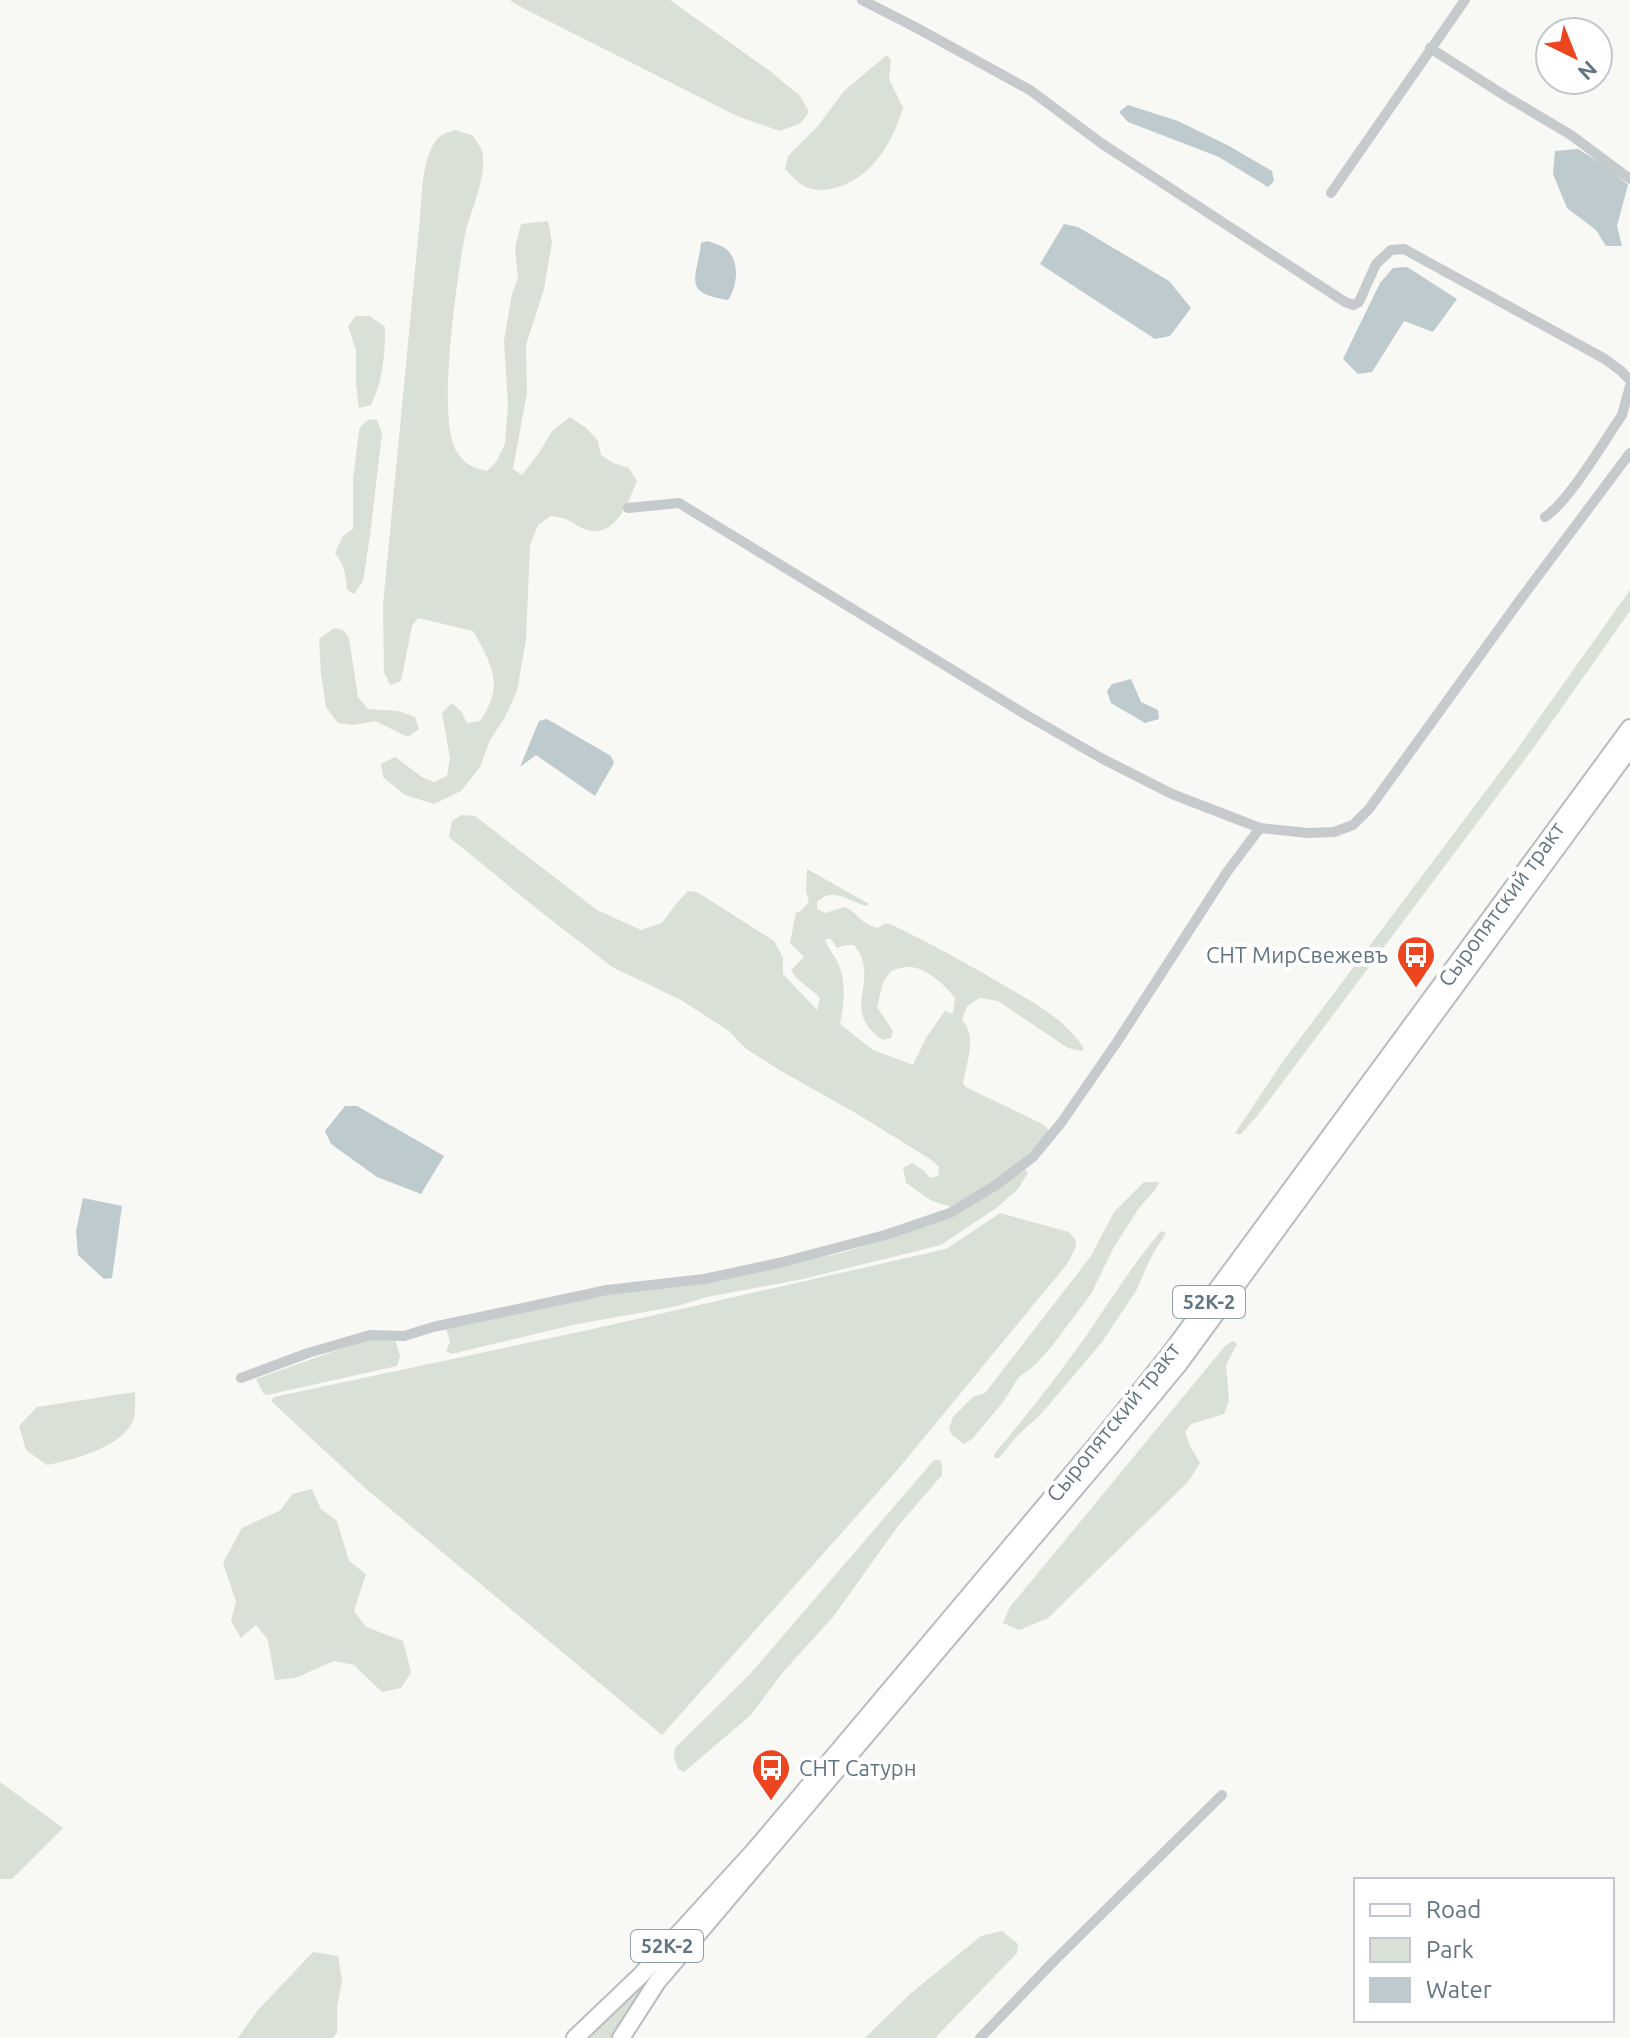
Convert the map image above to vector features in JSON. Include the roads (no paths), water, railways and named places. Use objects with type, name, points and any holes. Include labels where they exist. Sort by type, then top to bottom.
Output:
[{"type":"main road","name":"Сыропятский тракт","points":[[575,2038],[641,1975],[755,1850],[1169,1355],[1630,728]]},
{"type":"main road","name":"Сыропятский тракт","points":[[621,2038],[667,1971],[1178,1365],[1630,748]]},
{"type":"street","points":[[862,0],[1030,90],[1101,143],[1345,302],[1353,305],[1359,302],[1376,264],[1391,250],[1404,249],[1605,359],[1621,371],[1630,383],[1622,415],[1566,496],[1545,517]]},
{"type":"street","points":[[1331,193],[1465,0]]},
{"type":"street","points":[[1430,48],[1571,135],[1630,179]]},
{"type":"street","points":[[628,508],[679,503],[1088,751],[1172,794],[1260,828],[1308,833],[1334,832],[1353,825],[1369,809],[1630,453]]},
{"type":"street","points":[[241,1378],[308,1353],[370,1335],[404,1336],[607,1290],[704,1279],[871,1239],[950,1213],[996,1185],[1033,1157],[1061,1123],[1227,872],[1260,828]]},
{"type":"street","points":[[980,2038],[1222,1795]]},
{"type":"water","points":[[1128,105],[1178,121],[1229,146],[1272,171],[1274,181],[1268,187],[1219,157],[1128,122],[1119,112]]},
{"type":"water","points":[[1578,149],[1628,185],[1617,226],[1622,246],[1606,246],[1596,230],[1567,208],[1553,174],[1555,151]]},
{"type":"water","points":[[1064,224],[1078,227],[1169,281],[1191,308],[1170,336],[1155,339],[1040,264]]},
{"type":"water","points":[[707,241],[726,249],[734,260],[734,288],[728,300],[703,293],[695,282],[701,243]]},
{"type":"water","points":[[1407,267],[1457,299],[1433,332],[1404,321],[1372,372],[1358,374],[1343,359],[1380,283],[1393,268]]},
{"type":"water","points":[[1131,679],[1141,702],[1158,710],[1159,719],[1145,723],[1111,703],[1107,691],[1112,684]]},
{"type":"water","points":[[547,719],[611,756],[614,763],[595,796],[536,755],[520,767],[539,721]]},
{"type":"water","points":[[345,1106],[357,1106],[444,1156],[421,1194],[377,1177],[331,1144],[325,1131]]},
{"type":"water","points":[[83,1198],[122,1206],[112,1278],[104,1279],[78,1255],[76,1231]]},
{"type":"place","name":"СНТ МирСвежевъ","points":[[1416,989]]},
{"type":"place","name":"СНТ Сатурн","points":[[771,1802]]}]
